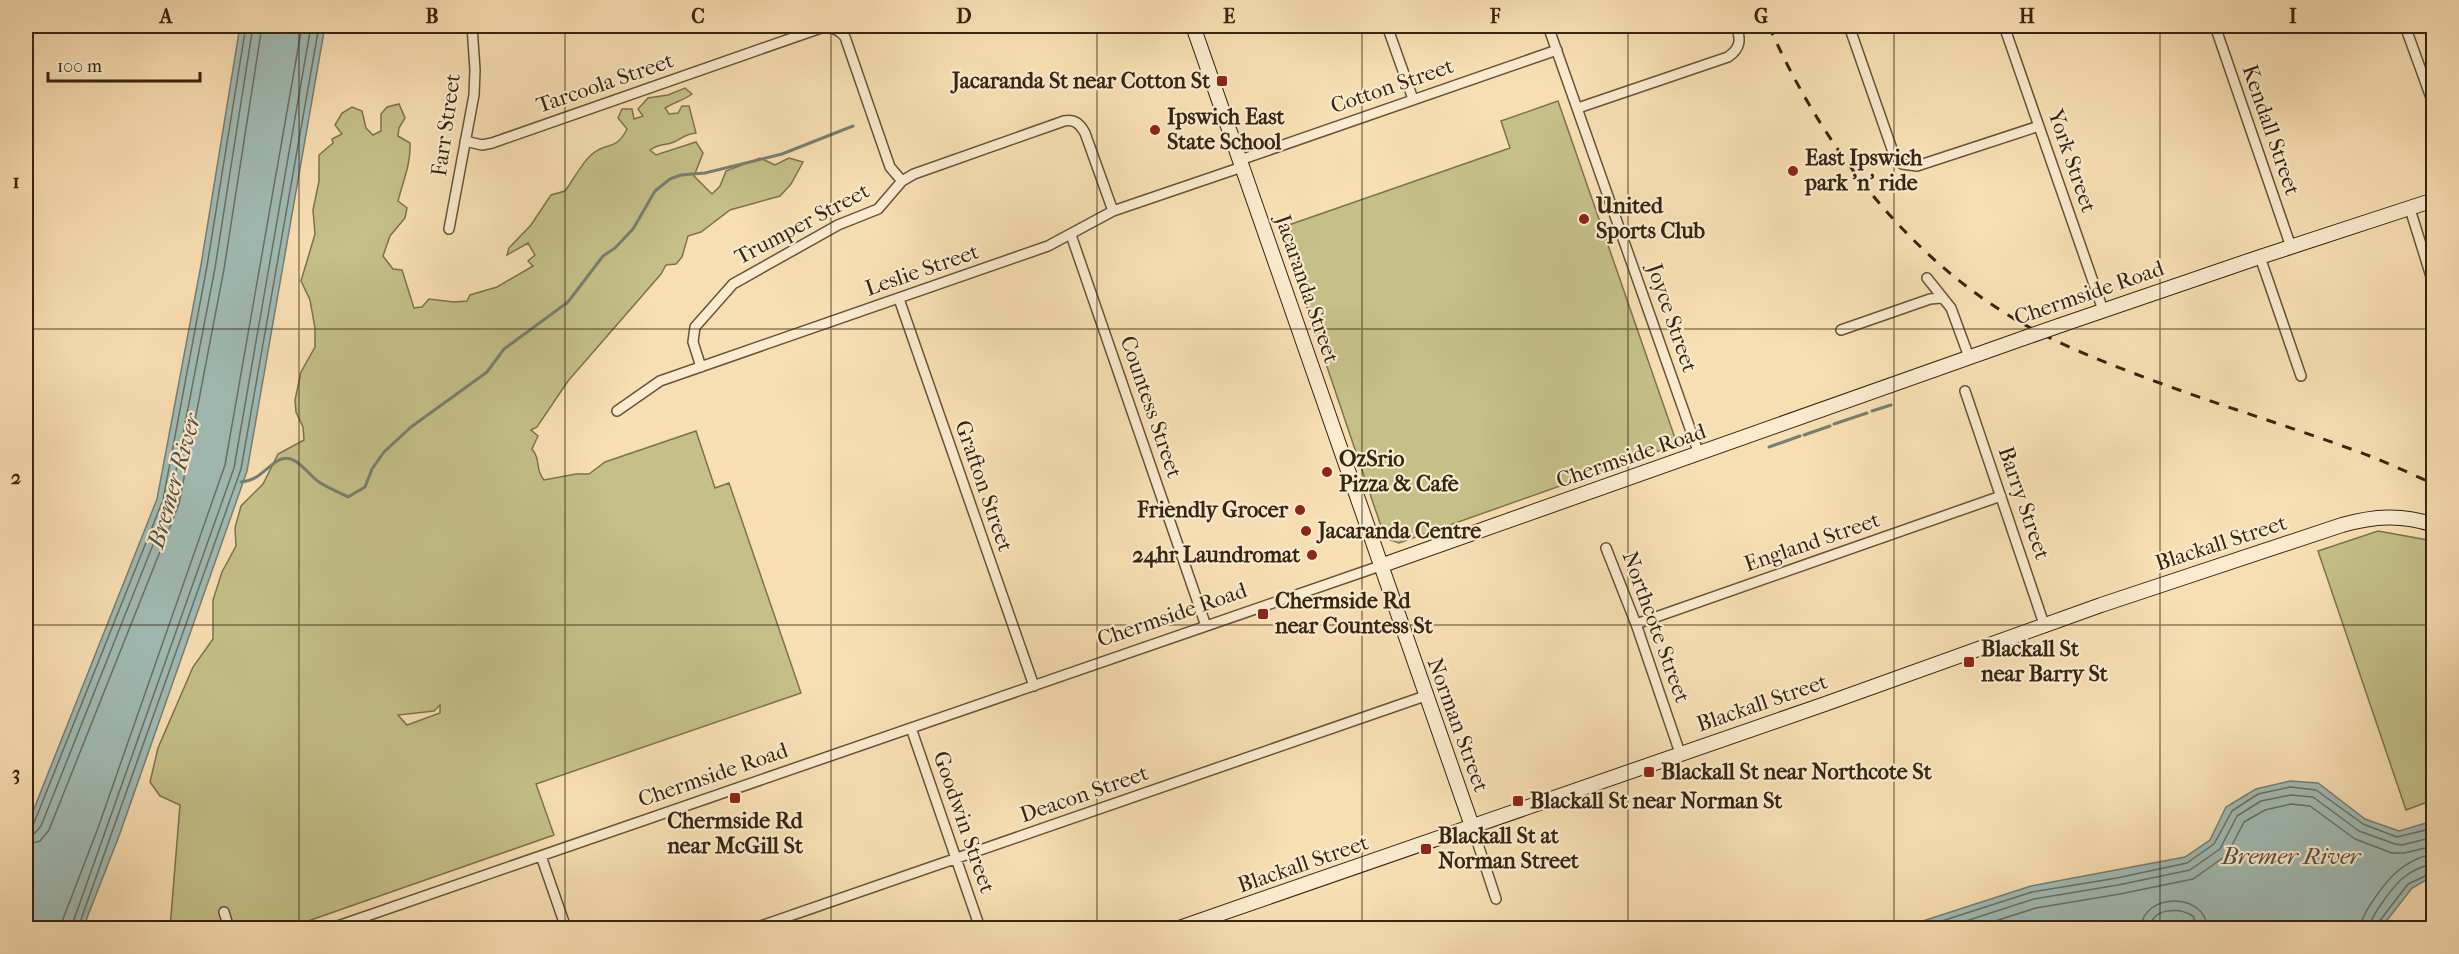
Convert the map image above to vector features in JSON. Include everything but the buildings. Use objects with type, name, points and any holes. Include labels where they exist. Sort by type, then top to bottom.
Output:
[{"type":"street","name":"Farr Street","points":[[449,229],[474,95],[472,26]]},
{"type":"street","name":"Jacaranda Street","points":[[1193,26],[1380,566]]},
{"type":"street","points":[[1388,26],[1413,99]]},
{"type":"street","name":"Joyce Street","points":[[1548,26],[1699,454]]},
{"type":"street","points":[[1578,108],[1728,57],[1738,47],[1740,35],[1736,26]]},
{"type":"street","points":[[1849,26],[1893,152],[1902,164],[1917,166],[2039,126]]},
{"type":"street","name":"York Street","points":[[2004,26],[2103,310]]},
{"type":"street","name":"Kendall Street","points":[[2215,26],[2290,247]]},
{"type":"street","name":"Tarcoola Street","points":[[465,141],[482,145],[492,142],[818,29],[831,27],[845,37],[889,164],[902,181]]},
{"type":"street","points":[[2409,27],[2433,106]]},
{"type":"street","name":"Cotton Street","points":[[1241,164],[1413,99],[1557,50]]},
{"type":"street","name":"Trumper Street","points":[[701,367],[693,342],[693,332],[728,288],[838,225],[878,209],[902,181],[914,174],[1064,121],[1076,122],[1085,133],[1113,211]]},
{"type":"street","name":"Leslie Street","points":[[617,411],[660,381],[1048,246],[1113,211],[1241,164]]},
{"type":"street","name":"Chermside Road","points":[[332,928],[1380,566],[2103,310],[2260,256],[2433,201]]},
{"type":"street","points":[[2410,209],[2433,286]]},
{"type":"street","name":"Countess Street","points":[[1071,235],[1206,626]]},
{"type":"street","points":[[2260,256],[2301,376]]},
{"type":"street","points":[[1927,278],[1951,308],[1970,357]]},
{"type":"street","points":[[1841,330],[1930,299],[1941,298]]},
{"type":"street","name":"Grafton Street","points":[[898,299],[1034,686]]},
{"type":"street","name":"Barry Street","points":[[1965,392],[2045,627]]},
{"type":"street","name":"England Street","points":[[1636,624],[2001,496]]},
{"type":"street","name":"Blackall Street","points":[[1179,928],[2173,581],[2360,520],[2398,517],[2433,525]]},
{"type":"street","name":"Northcote Street","points":[[1606,548],[1636,624],[1680,753]]},
{"type":"street","name":"Norman Street","points":[[1380,566],[1496,899]]},
{"type":"street","name":"Deacon Street","points":[[755,928],[1425,696]]},
{"type":"street","name":"Goodwin Street","points":[[911,728],[980,928]]},
{"type":"street","points":[[541,856],[566,928]]},
{"type":"street","points":[[224,912],[229,928]]},
{"type":"shaded area","points":[[685,88],[692,94],[665,108],[669,114],[678,113],[682,106],[689,106],[696,133],[650,150],[656,155],[696,142],[703,153],[694,176],[712,194],[720,186],[726,171],[760,158],[775,165],[789,158],[803,162],[791,184],[780,196],[730,210],[701,232],[688,236],[682,257],[676,264],[666,265],[661,274],[568,381],[537,427],[531,430],[538,436],[532,449],[544,480],[589,474],[605,462],[696,431],[715,488],[729,483],[801,693],[536,784],[554,835],[288,928],[170,928],[180,805],[160,796],[150,782],[158,748],[193,667],[213,639],[213,600],[222,572],[236,546],[235,528],[241,506],[263,484],[278,454],[304,440],[303,427],[296,412],[295,400],[301,372],[315,347],[315,328],[310,300],[301,281],[315,234],[313,210],[319,181],[319,155],[333,143],[332,139],[342,134],[335,125],[342,113],[352,107],[362,111],[366,128],[373,135],[381,131],[381,114],[387,107],[399,104],[405,118],[399,128],[398,136],[410,143],[410,151],[398,201],[407,208],[405,218],[390,236],[383,256],[393,269],[402,270],[414,308],[422,307],[429,299],[467,301],[470,295],[497,287],[533,266],[528,261],[535,255],[528,243],[507,255],[509,248],[531,225],[551,195],[565,191],[590,156],[601,148],[614,144],[623,136],[627,129],[618,118],[622,109],[632,109],[634,119],[643,116],[638,109],[648,98],[668,95]],"holes":[[[440,705],[440,713],[407,725],[398,715],[434,711]]]},
{"type":"shaded area","points":[[1558,101],[1676,441],[1670,447],[1399,543],[1385,538],[1280,228],[1510,148],[1501,121]]},
{"type":"shaded area","points":[[2378,531],[2433,541],[2433,800],[2406,810],[2318,551]]},
{"type":"water","name":"Bremer River","points":[[240,26],[325,26],[247,471],[119,836],[83,928],[26,928],[26,829],[157,499],[201,265]]},
{"type":"water","name":"Bremer River","points":[[2290,781],[2318,783],[2365,819],[2399,831],[2433,821],[2433,876],[2412,888],[2381,928],[2194,928],[2178,924],[2143,928],[1901,928],[2031,886],[2185,857],[2210,840],[2226,807],[2256,789]]},
{"type":"waterway","points":[[241,482],[256,477],[283,458],[295,461],[319,482],[348,497],[365,487],[372,469],[384,452],[411,427],[487,372],[504,349],[568,302],[603,256],[615,248],[633,229],[655,191],[670,179],[782,154],[853,126]]},
{"type":"waterway","points":[[1872,411],[1891,405]]},
{"type":"waterway","points":[[1834,424],[1867,413]]},
{"type":"waterway","points":[[1804,435],[1830,426]]},
{"type":"waterway","points":[[1769,447],[1800,436]]},
{"type":"railway","points":[[1769,26],[1812,110],[1838,150],[1867,188],[1899,225],[1933,258],[1969,288],[2008,315],[2095,358],[2175,389],[2359,452],[2434,484]]},
{"type":"place","name":"Jacaranda St near Cotton St","points":[[1222,81]]},
{"type":"place","name":"Ipswich East State School","points":[[1155,130]]},
{"type":"place","name":"East Ipswich park 'n' ride","points":[[1793,171]]},
{"type":"place","name":"United Sports Club","points":[[1584,219]]},
{"type":"place","name":"OzSrio Pizza & Cafe","points":[[1327,472]]},
{"type":"place","name":"Friendly Grocer","points":[[1300,510]]},
{"type":"place","name":"Jacaranda Centre","points":[[1306,531]]},
{"type":"place","name":"24hr Laundromat","points":[[1312,555]]},
{"type":"place","name":"Chermside Rd near Countess St","points":[[1263,614]]},
{"type":"place","name":"Blackall St near Barry St","points":[[1969,662]]},
{"type":"place","name":"Blackall St near Northcote St","points":[[1649,772]]},
{"type":"place","name":"Chermside Rd near McGill St","points":[[735,798]]},
{"type":"place","name":"Blackall St near Norman St","points":[[1518,801]]},
{"type":"place","name":"Blackall St at Norman Street","points":[[1426,849]]}]
